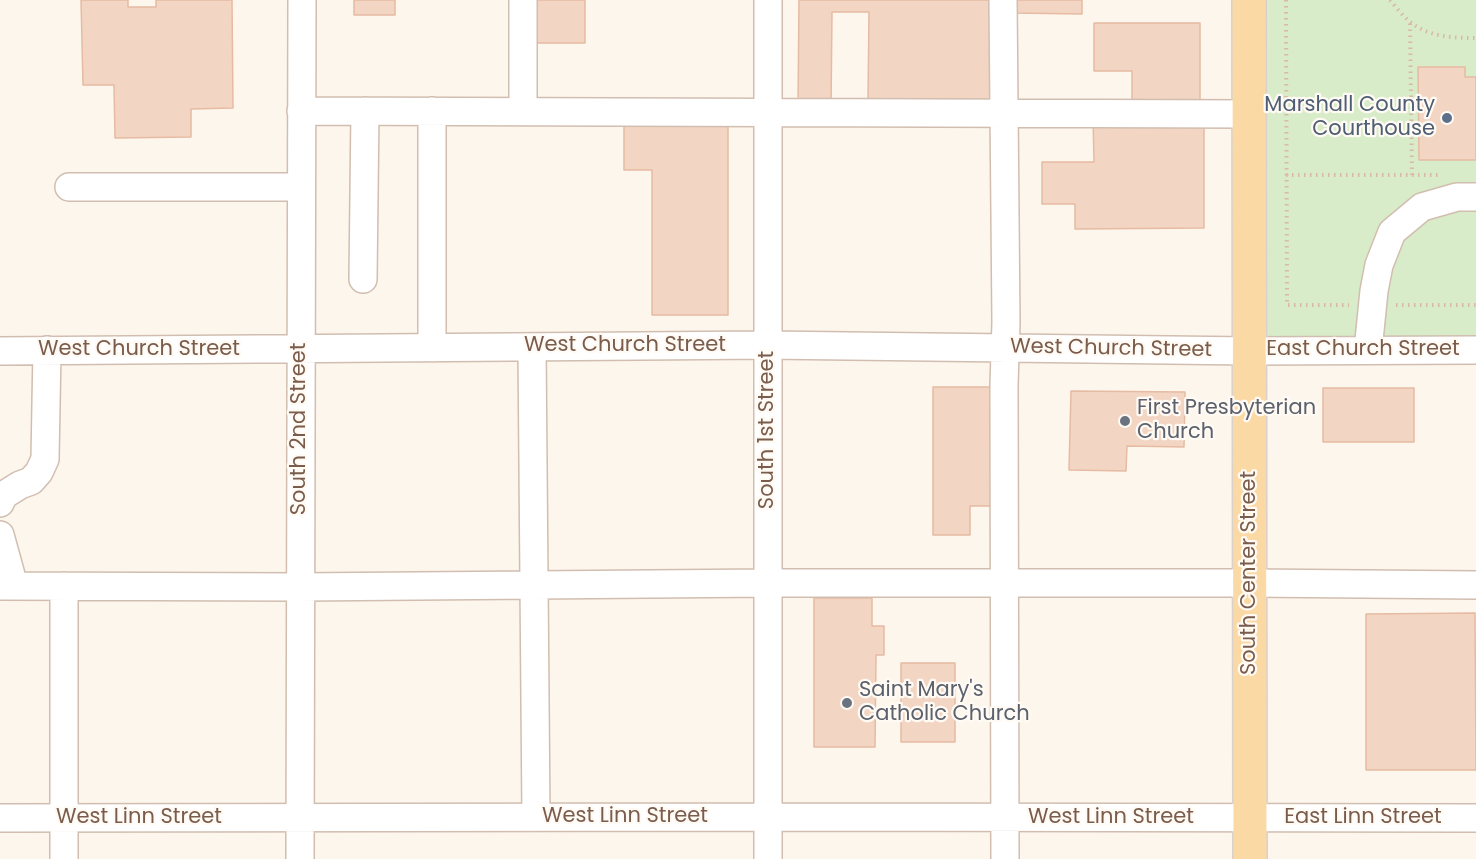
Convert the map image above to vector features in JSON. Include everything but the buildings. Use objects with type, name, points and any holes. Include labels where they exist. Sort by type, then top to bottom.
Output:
[{"type":"main road","name":"South Center Street","points":[[1249,0],[1250,859]]},
{"type":"street","name":"South 2nd Street","points":[[300,859],[302,0]]},
{"type":"street","points":[[523,0],[524,111]]},
{"type":"street","name":"South 1st Street","points":[[768,0],[768,859]]},
{"type":"street","points":[[1003,0],[1006,348],[1004,385],[1005,859]]},
{"type":"street","points":[[301,111],[1249,114]]},
{"type":"street","points":[[363,279],[365,111]]},
{"type":"street","points":[[432,111],[432,348]]},
{"type":"street","points":[[69,187],[301,186]]},
{"type":"street","points":[[1368,350],[1379,266],[1392,232],[1422,207],[1457,197],[1476,197]]},
{"type":"street","name":"West Church Street","points":[[0,351],[768,345],[1249,351]]},
{"type":"street","points":[[532,347],[536,817]]},
{"type":"street","points":[[0,503],[3,495],[31,481],[39,472],[45,459],[47,350]]},
{"type":"street","name":"East Church Street","points":[[1249,351],[1476,350]]},
{"type":"street","points":[[0,535],[7,586],[300,587],[768,583],[1476,585]]},
{"type":"street","points":[[64,586],[64,859]]},
{"type":"street","name":"West Linn Street","points":[[0,818],[1250,818]]},
{"type":"street","name":"East Linn Street","points":[[1250,818],[1476,818]]},
{"type":"path","points":[[1286,0],[1287,305]]},
{"type":"path","points":[[1390,0],[1410,22],[1432,34],[1452,38],[1476,38]]},
{"type":"path","points":[[1286,174],[1412,174],[1410,22]]},
{"type":"green space","points":[[1249,0],[1476,0],[1476,350],[1249,351]]},
{"type":"place","name":"Marshall County Courthouse","points":[[1447,118]]},
{"type":"place","name":"First Presbyterian Church","points":[[1125,421]]},
{"type":"place","name":"Saint Mary's Catholic Church","points":[[847,703]]}]
